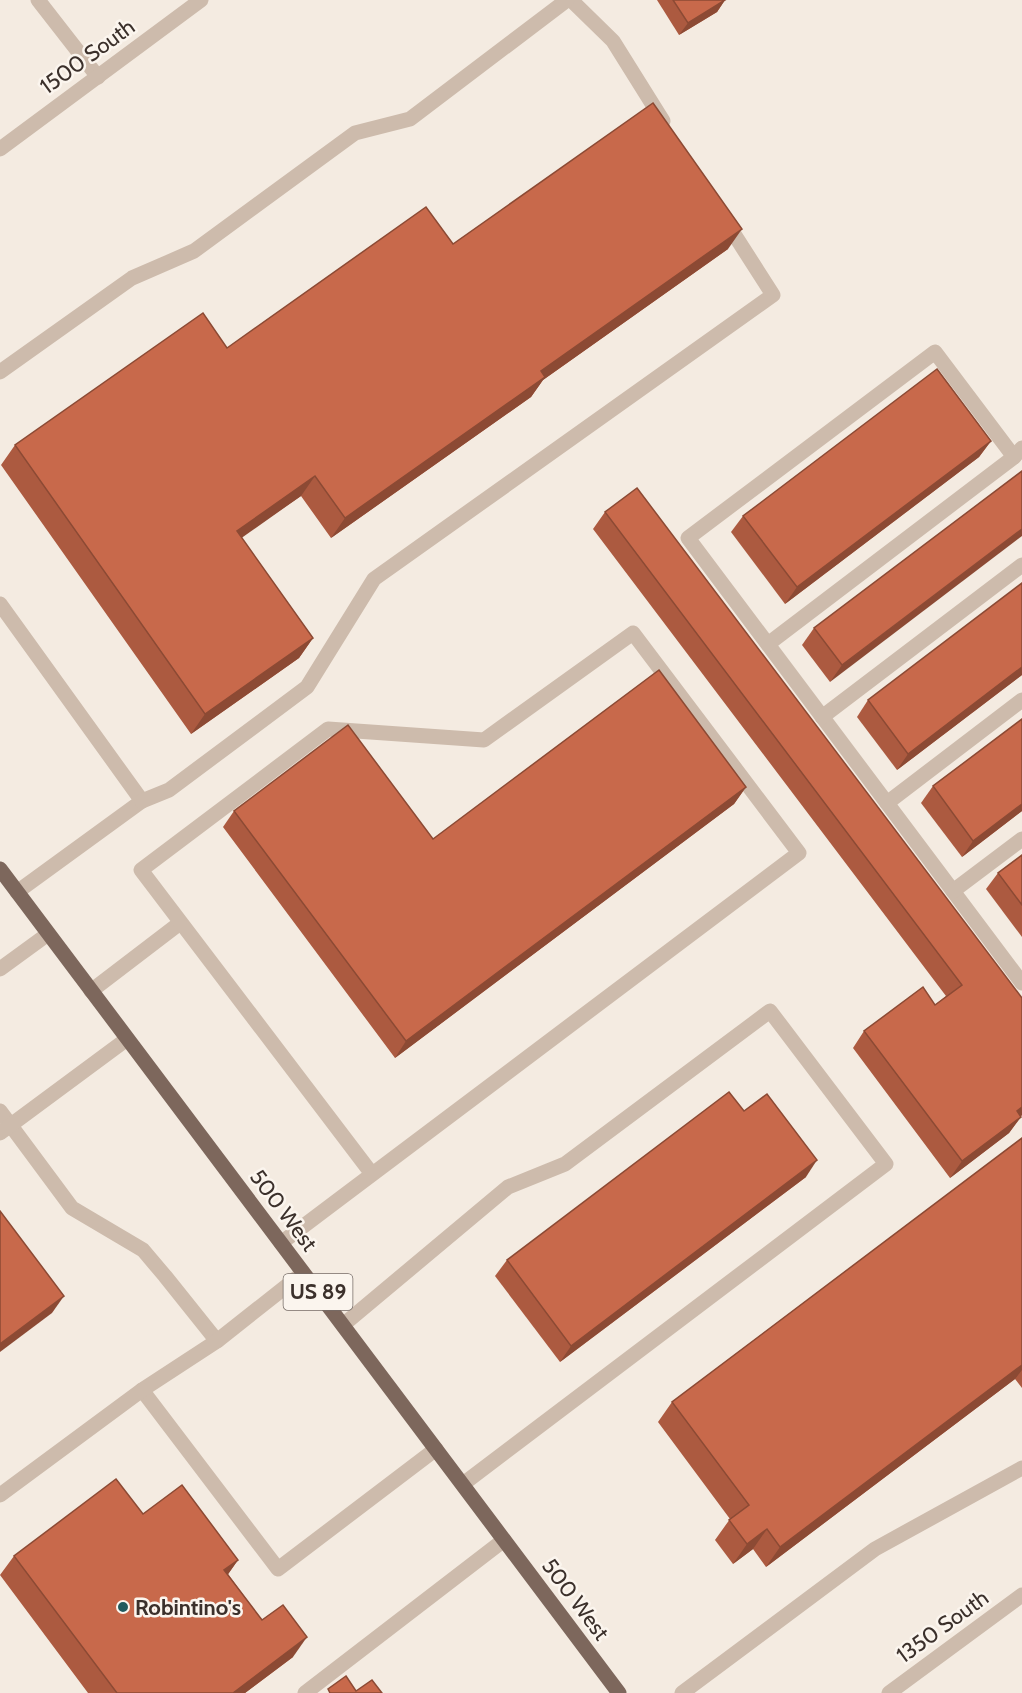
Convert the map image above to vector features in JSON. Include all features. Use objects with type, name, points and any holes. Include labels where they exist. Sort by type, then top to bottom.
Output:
[{"type":"main road","name":"500 West","points":[[0,869],[619,1693]]},
{"type":"street","points":[[38,0],[98,77]]},
{"type":"street","name":"1500 South","points":[[0,149],[201,0]]},
{"type":"street","points":[[0,372],[132,278],[194,251],[355,133],[410,119],[569,0],[613,41],[670,132]]},
{"type":"street","points":[[17,892],[142,801],[169,790],[307,687],[374,579],[773,295],[715,204]]},
{"type":"street","points":[[768,644],[1018,452],[935,352],[688,538],[1022,983]]},
{"type":"street","points":[[822,717],[1022,565]]},
{"type":"street","points":[[0,604],[142,801]]},
{"type":"street","points":[[281,1243],[799,853],[633,633],[484,740],[328,729],[141,870],[372,1174]]},
{"type":"street","points":[[887,803],[1022,700]]},
{"type":"street","points":[[953,891],[1022,839]]},
{"type":"street","points":[[92,991],[180,923]]},
{"type":"street","points":[[0,969],[48,934]]},
{"type":"street","points":[[343,1325],[508,1187],[565,1164],[770,1011],[886,1164],[463,1484]]},
{"type":"street","points":[[5,1130],[127,1039]]},
{"type":"street","points":[[0,1112],[5,1130],[72,1208],[143,1250],[217,1341]]},
{"type":"street","points":[[0,1495],[142,1390],[217,1341],[303,1273]]},
{"type":"street","points":[[142,1390],[278,1569],[436,1449]]},
{"type":"street","points":[[682,1693],[875,1549],[1022,1468]]},
{"type":"street","points":[[305,1693],[504,1540]]},
{"type":"street","name":"1350 South","points":[[889,1693],[1022,1595]]},
{"type":"building","points":[[673,0],[725,0],[688,23]]},
{"type":"building","points":[[653,103],[742,229],[541,371],[545,377],[345,518],[315,476],[237,531],[313,638],[205,714],[15,445],[203,313],[227,348],[426,207],[453,244]]},
{"type":"building","points":[[937,369],[991,441],[797,587],[743,516]]},
{"type":"building","points":[[1022,471],[1022,529],[842,665],[814,628]]},
{"type":"building","points":[[637,488],[1022,998],[1022,1107],[1017,1111],[1021,1117],[962,1161],[864,1031],[923,987],[935,1005],[962,985],[605,512]]},
{"type":"building","points":[[1022,583],[1022,667],[908,754],[868,700]]},
{"type":"building","points":[[659,670],[746,787],[406,1041],[234,811],[348,725],[433,839]]},
{"type":"building","points":[[1022,719],[1022,804],[973,841],[933,786]]},
{"type":"building","points":[[1022,855],[1022,905],[998,873]]},
{"type":"building","points":[[729,1092],[744,1111],[767,1094],[817,1160],[571,1346],[507,1260]]},
{"type":"building","points":[[1022,1138],[1022,1365],[780,1547],[767,1529],[747,1544],[729,1520],[749,1505],[672,1402]]},
{"type":"building","points":[[0,1211],[64,1296],[0,1344]]},
{"type":"building","name":"Robintino's","points":[[116,1479],[143,1514],[182,1485],[238,1560],[224,1570],[262,1620],[283,1605],[307,1637],[233,1693],[117,1693],[14,1556]]},
{"type":"building","points":[[346,1676],[356,1691],[372,1680],[382,1693],[330,1693],[328,1689]]},
{"type":"place","name":"Robintino's","points":[[123,1607]]}]
